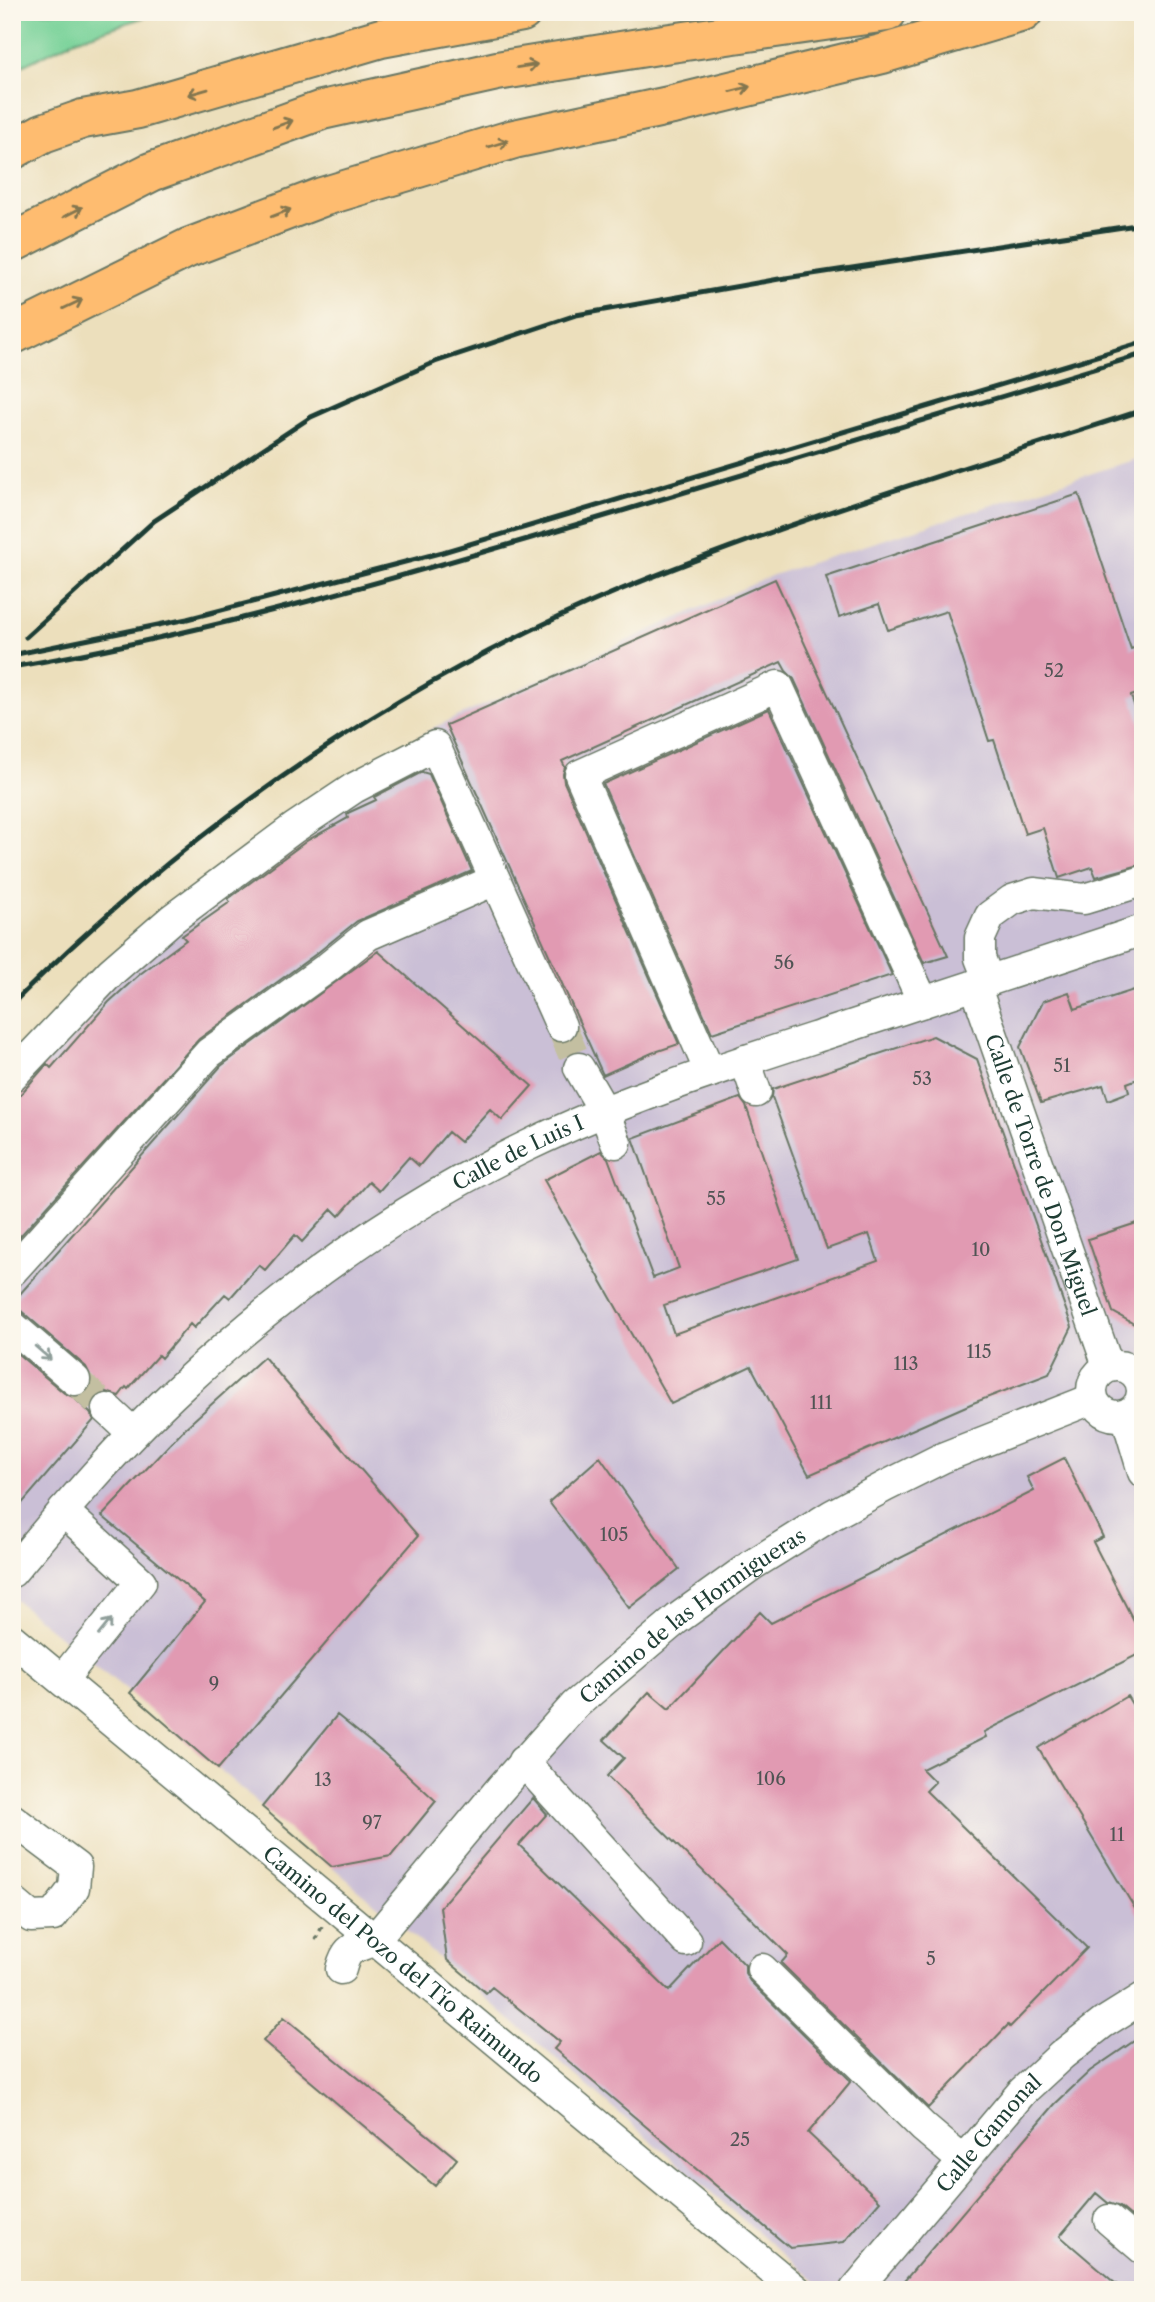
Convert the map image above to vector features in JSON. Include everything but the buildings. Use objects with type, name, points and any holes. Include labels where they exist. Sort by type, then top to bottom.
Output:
[{"type":"highway","points":[[12,150],[43,133],[83,119],[138,109],[381,38],[522,12]]},
{"type":"highway","points":[[12,243],[151,172],[322,110],[497,71],[887,12]]},
{"type":"highway","points":[[12,335],[188,248],[322,197],[514,139],[673,105],[882,54],[1023,12]]},
{"type":"highway","points":[[12,173],[45,153],[138,109]]},
{"type":"street","points":[[710,1072],[580,775],[778,686],[923,1002]]},
{"type":"street","points":[[12,1076],[111,972],[172,919],[354,788],[435,746],[561,1026]]},
{"type":"street","points":[[12,1271],[209,1053],[368,935],[495,880]]},
{"type":"street","name":"Calle de Torre de Don Miguel","points":[[1108,1366],[982,983],[979,938],[990,916],[1012,900],[1034,894],[1084,899],[1143,881]]},
{"type":"street","name":"Calle de Luis I","points":[[12,1572],[133,1433],[181,1386],[259,1318],[370,1237],[458,1183],[514,1153],[659,1088],[1143,930]]},
{"type":"street","points":[[745,1060],[756,1093]]},
{"type":"street","points":[[579,1068],[604,1111],[616,1143]]},
{"type":"street","points":[[12,1326],[75,1380]]},
{"type":"street","points":[[1122,1365],[1135,1372],[1142,1384],[1142,1397],[1136,1408],[1126,1415],[1112,1416],[1100,1410],[1092,1399],[1091,1385],[1097,1373],[1108,1366],[1122,1365]]},
{"type":"street","name":"Camino de las Hormigueras","points":[[341,1969],[344,1960],[355,1946],[374,1940],[523,1761],[575,1705],[677,1619],[752,1565],[832,1515],[942,1458],[1092,1399]]},
{"type":"street","points":[[107,1409],[133,1433]]},
{"type":"street","points":[[1126,1415],[1143,1472]]},
{"type":"street","points":[[62,1680],[141,1582],[64,1511]]},
{"type":"street","name":"Camino del Pozo del Tío Raimundo","points":[[12,1639],[796,2290]]},
{"type":"street","points":[[523,1761],[686,1941]]},
{"type":"street","points":[[12,1819],[76,1867],[74,1888],[53,1916],[31,1917],[12,1901]]},
{"type":"street","points":[[762,1969],[924,2128],[963,2161]]},
{"type":"street","name":"Calle Gamonal","points":[[855,2290],[1022,2092],[1062,2055],[1103,2023],[1143,1998]]},
{"type":"street","points":[[1109,2220],[1143,2249]]},
{"type":"shaded area","points":[[1143,457],[1143,2290],[825,2290],[130,1693],[12,1597],[12,1062],[356,777],[437,726],[773,575]]},
{"type":"green space","points":[[12,12],[160,12],[75,40],[12,71]]},
{"type":"tunnel","points":[[561,1026],[579,1068]]},
{"type":"tunnel","points":[[75,1380],[107,1409]]},
{"type":"railway","points":[[26,637],[154,521],[311,417],[435,362],[576,315],[779,279],[1143,224]]},
{"type":"railway","points":[[12,655],[187,619],[443,552],[1143,342]]},
{"type":"railway","points":[[12,667],[164,637],[315,600],[612,514],[1143,354]]},
{"type":"railway","points":[[12,1004],[148,880],[219,823],[370,719],[449,673],[531,630],[680,566],[877,496],[1143,410]]}]
